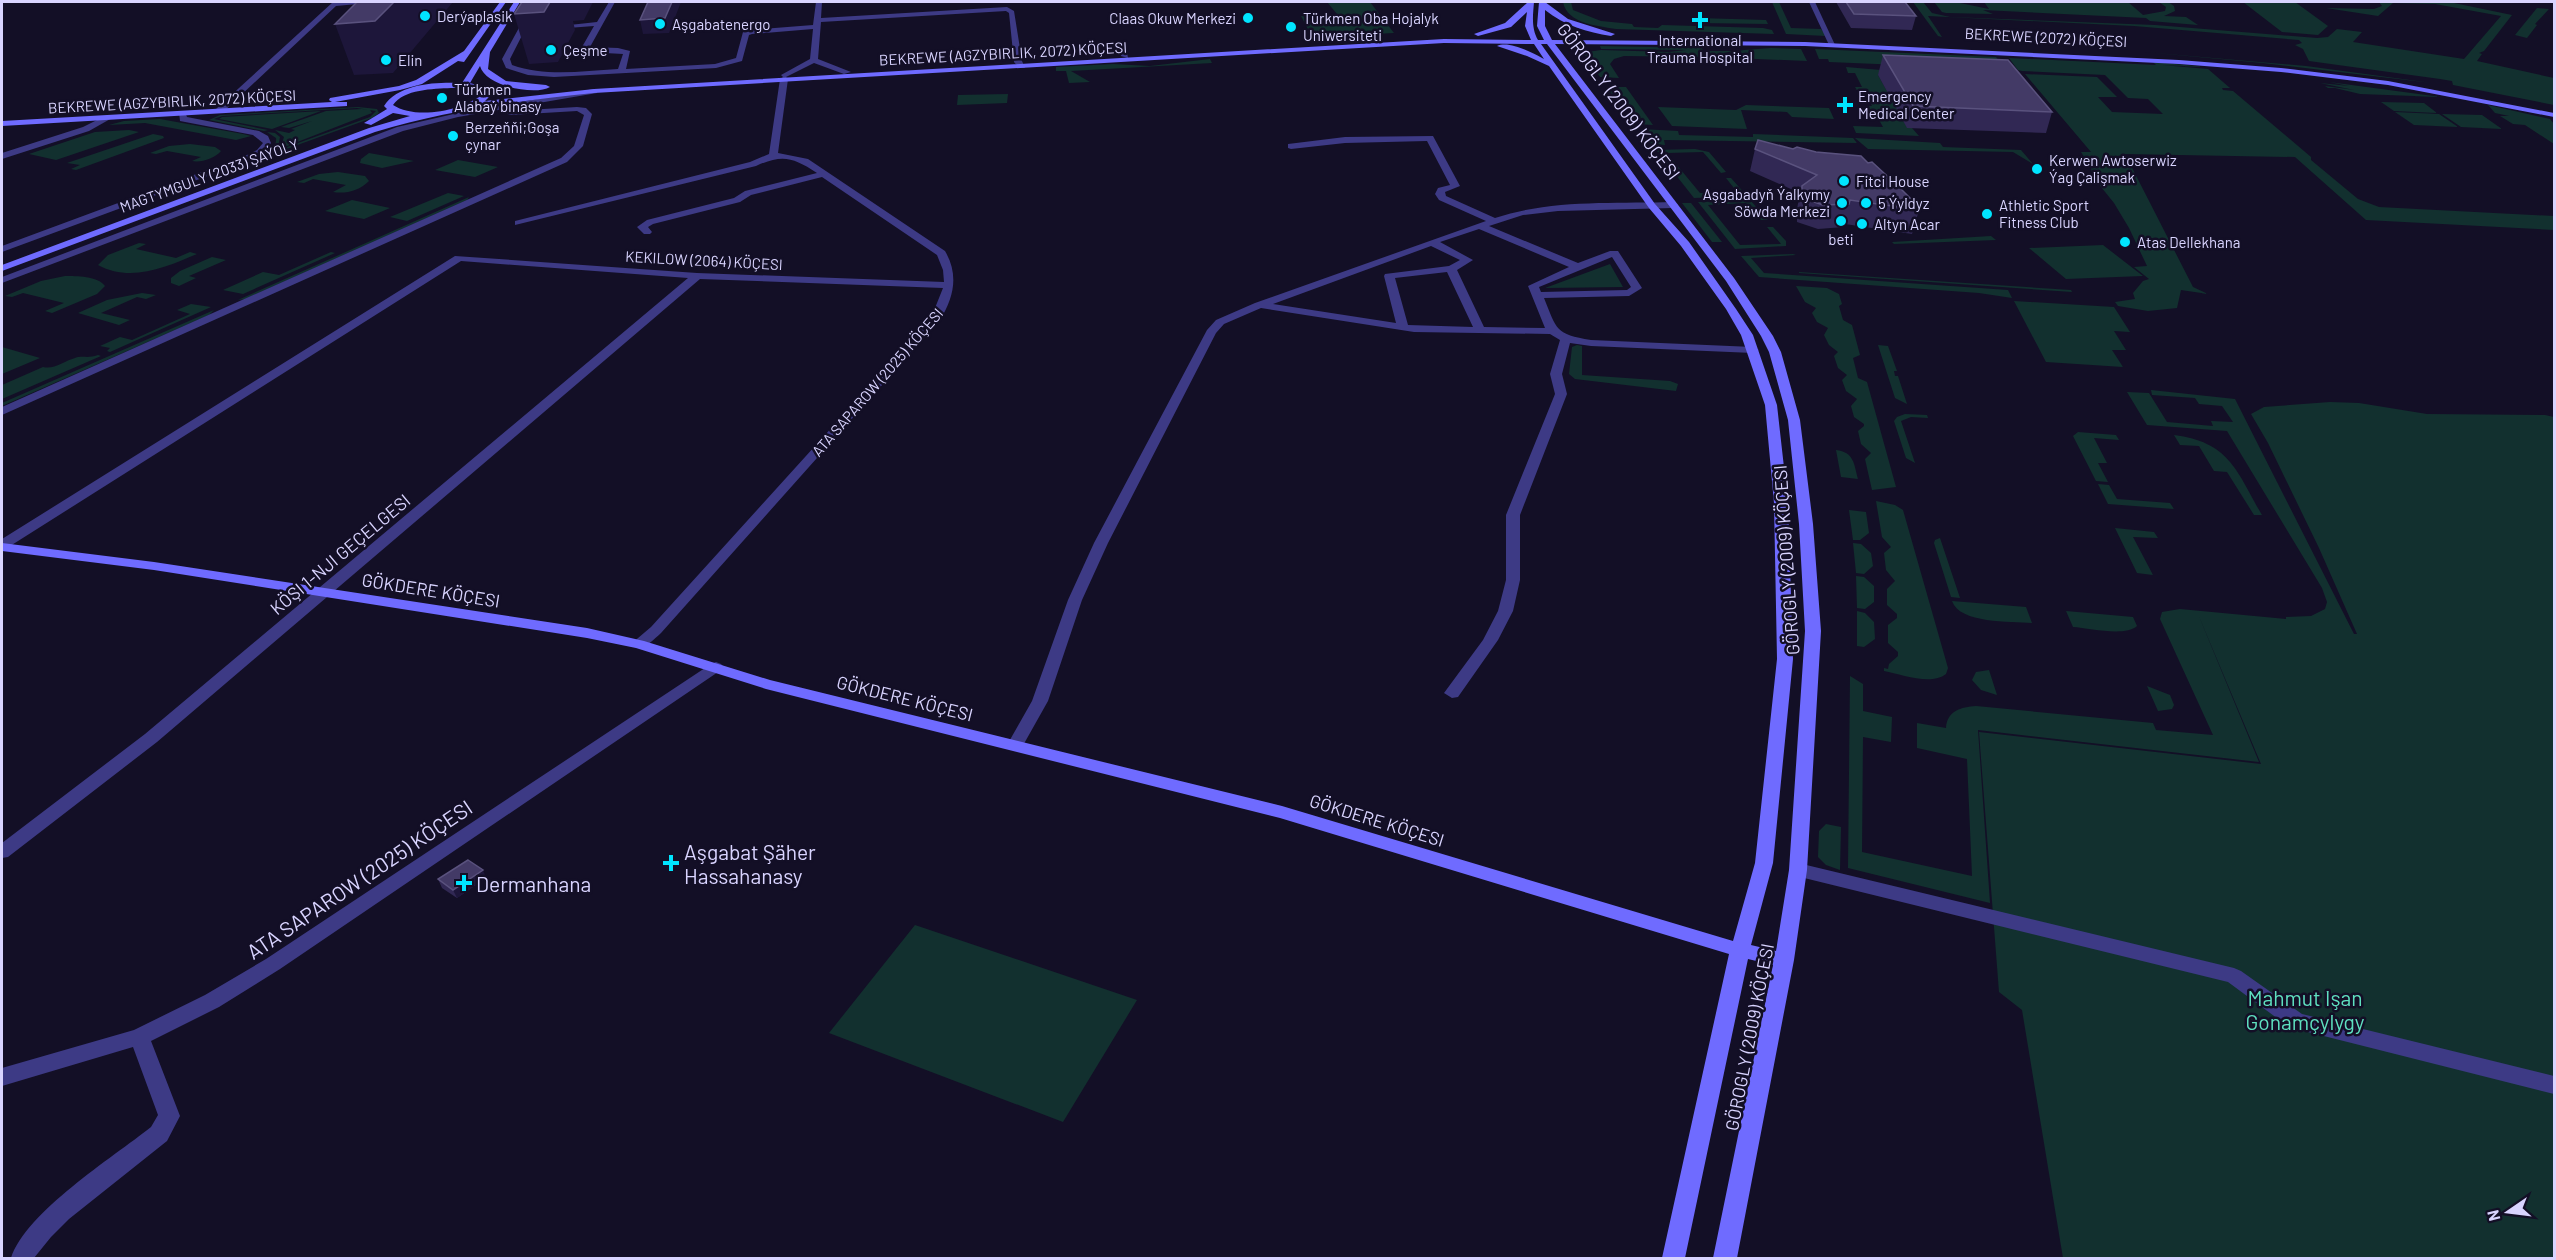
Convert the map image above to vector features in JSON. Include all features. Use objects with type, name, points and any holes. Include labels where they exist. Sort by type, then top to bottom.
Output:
[{"type":"main road","points":[[455,69],[503,2]]},
{"type":"main road","points":[[465,85],[517,2]]},
{"type":"main road","points":[[1443,39],[1476,34],[1508,25],[1531,3]]},
{"type":"main road","name":"GÖROGLY (2009) KÖÇESI","points":[[1531,3],[1529,26],[1533,38],[1564,70],[1673,205],[1730,280],[1767,336],[1775,352],[1794,420],[1806,524],[1813,631],[1798,870],[1784,960],[1725,1258]]},
{"type":"main road","points":[[1542,3],[1562,21],[1580,27],[1610,34],[1656,40]]},
{"type":"main road","name":"GÖROGLY (2009) KÖÇESI","points":[[1542,3],[1540,26],[1564,70],[1652,206],[1685,244],[1748,336],[1771,405],[1779,481],[1785,658],[1764,862],[1740,950],[1673,1258]]},
{"type":"main road","name":"BEKREWE (2072) KÖÇESI","points":[[1533,38],[1833,43],[2149,60],[2281,70],[2433,90],[2554,113]]},
{"type":"main road","name":"BEKREWE (AGZYBIRLIK, 2072) KÖÇESI","points":[[784,77],[1443,39],[1533,38]]},
{"type":"main road","points":[[1443,39],[1513,48],[1564,70],[1568,56],[1576,48],[1656,40]]},
{"type":"main road","name":"BEKREWE (AGZYBIRLIK, 2072) KÖÇESI","points":[[424,88],[465,85],[487,91],[512,92],[594,89],[1443,39]]},
{"type":"main road","points":[[486,51],[484,69],[495,81],[527,86],[594,89]]},
{"type":"main road","points":[[290,107],[400,88],[426,78],[467,52]]},
{"type":"main road","points":[[344,104],[399,96],[449,77]]},
{"type":"main road","name":"BEKREWE (AGZYBIRLIK, 2072) KÖÇESI","points":[[428,114],[510,99],[594,89]]},
{"type":"main road","points":[[474,105],[487,97],[487,91]]},
{"type":"main road","name":"MAGTYMGULY (2033) ŞAÝOLY","points":[[2,260],[364,125],[399,96]]},
{"type":"main road","points":[[344,104],[366,104]]},
{"type":"main road","name":"BEKREWE (AGZYBIRLIK, 2072) KÖÇESI","points":[[2,124],[344,104]]},
{"type":"main road","points":[[387,107],[406,114],[428,114]]},
{"type":"main road","name":"MAGTYMGULY (2033) ŞAÝOLY","points":[[2,268],[372,130],[428,114]]},
{"type":"main road","name":"GÖKDERE KÖÇESI","points":[[2,546],[154,566],[587,633],[639,644],[765,684],[1282,812],[1740,950],[1784,960]]},
{"type":"street","points":[[219,111],[335,3],[376,2]]},
{"type":"street","points":[[536,2],[506,59],[508,66],[528,73],[554,75],[728,64],[739,59],[746,34],[751,32],[817,23],[1007,9],[1012,12],[1020,64]]},
{"type":"street","points":[[612,2],[586,47],[587,50],[618,50],[627,53],[621,71]]},
{"type":"street","points":[[819,2],[814,60],[847,72]]},
{"type":"street","points":[[1812,2],[1833,43]]},
{"type":"street","points":[[544,27],[599,24]]},
{"type":"street","points":[[522,29],[533,28]]},
{"type":"street","points":[[1122,47],[1125,56]]},
{"type":"street","name":"BEKREWE (AGZYBIRLIK, 2072) KÖÇESI","points":[[784,77],[814,60]]},
{"type":"street","points":[[518,223],[753,164],[773,154],[784,77]]},
{"type":"street","points":[[2,280],[361,142],[416,125],[594,89]]},
{"type":"street","points":[[2,411],[564,160],[573,155],[582,142],[588,114],[577,109],[510,113]]},
{"type":"street","points":[[2,249],[255,155],[264,148],[267,140],[261,135],[250,132],[183,119],[182,114]]},
{"type":"street","points":[[2,156],[86,129],[108,118]]},
{"type":"street","points":[[1291,146],[1345,140],[1430,138],[1455,186],[1441,190],[1442,198],[1494,221]]},
{"type":"street","name":"ATA SAPAROW (2025) KÖÇESI","points":[[639,644],[656,630],[934,320],[948,297],[947,266],[941,253],[805,161],[773,154]]},
{"type":"street","points":[[209,173],[226,176]]},
{"type":"street","points":[[647,232],[642,226],[650,222],[737,200],[748,193],[823,174]]},
{"type":"street","points":[[241,179],[258,182]]},
{"type":"street","points":[[1015,745],[1040,700],[1075,600],[1101,543],[1204,349],[1210,332],[1220,322],[1259,305],[1431,242],[1538,209],[1673,205]]},
{"type":"street","points":[[115,207],[132,212]]},
{"type":"street","points":[[145,214],[162,219]]},
{"type":"street","points":[[1480,226],[1578,267]]},
{"type":"street","points":[[1403,327],[1389,276],[1450,269],[1468,260],[1431,242]]},
{"type":"street","points":[[1537,295],[1629,293],[1637,288],[1614,253],[1533,286],[1552,331]]},
{"type":"street","name":"KEKILOW (2064) KÖÇESI","points":[[2,546],[459,258],[697,276],[948,285]]},
{"type":"street","points":[[1450,269],[1480,330]]},
{"type":"street","name":"KÖŞI 1-NJI GEÇELGESI","points":[[2,852],[151,738],[697,276]]},
{"type":"street","points":[[1259,305],[1403,327],[1552,331],[1566,339],[1603,344],[1753,351]]},
{"type":"street","points":[[1452,693],[1503,619],[1510,602],[1513,580],[1510,535],[1513,516],[1561,394],[1556,374],[1566,339]]},
{"type":"street","name":"ATA SAPAROW (2025) KÖÇESI","points":[[2,1077],[139,1037],[212,1001],[273,964],[716,667]]},
{"type":"street","points":[[1798,870],[2234,976],[2296,1021],[2554,1085]]},
{"type":"street","points":[[22,1258],[24,1250],[41,1230],[159,1134],[169,1116],[139,1037]]},
{"type":"green space","points":[[1327,2],[1370,2],[1394,33],[1312,37],[1301,16],[1337,14]]},
{"type":"green space","points":[[1563,2],[1571,2],[1573,10],[1601,21],[1632,24],[1634,27],[1658,28],[1662,25],[1763,28],[1772,30],[1774,34],[1616,29],[1585,23],[1577,19],[1566,9]]},
{"type":"green space","points":[[1772,2],[1779,2],[1791,28],[1821,29],[1826,36],[1786,34]]},
{"type":"green space","points":[[1913,2],[1923,2],[1932,13],[1950,17],[2155,25],[2317,38],[2328,37],[2337,29],[2362,32],[2353,42],[2464,59],[2501,16],[2435,4],[2393,3],[2378,16],[2326,8],[2374,9],[2382,6],[2379,2],[2454,3],[2512,15],[2484,51],[2479,53],[2482,54],[2477,61],[2554,78],[2554,105],[2453,85],[2452,81],[2309,61],[2303,49],[2295,45],[2302,43],[2299,40],[2134,26],[1928,16],[1942,37],[1938,36]]},
{"type":"green space","points":[[1934,2],[1955,2],[1989,9],[1984,2],[2128,2],[2143,15],[2165,11],[2166,7],[2159,2],[2168,2],[2174,6],[2175,11],[2164,16],[2186,17],[2198,25],[2150,21],[2146,18],[1983,10],[1993,14],[1946,13],[1942,12]]},
{"type":"green space","points":[[2243,2],[2295,2],[2328,26],[2318,35],[2282,32]]},
{"type":"green space","points":[[2537,8],[2549,9],[2535,24],[2537,25],[2527,38],[2515,35]]},
{"type":"green space","points":[[1698,18],[1766,20],[1768,24],[1700,23]]},
{"type":"green space","points":[[1600,46],[1702,48],[1705,57],[1624,56],[1614,59],[1610,64],[1619,78],[1600,77],[1585,55],[1587,52],[1686,50],[1601,49]]},
{"type":"green space","points":[[1771,48],[1801,49],[1807,61],[1710,57],[1706,51],[1732,51],[1719,55]]},
{"type":"green space","points":[[1815,49],[1996,57],[2003,66],[1996,69],[1829,62],[1828,59],[1819,59]]},
{"type":"green space","points":[[2144,52],[2306,66],[2432,83],[2263,63]]},
{"type":"green space","points":[[2009,58],[2156,65],[2153,62],[2206,67],[2162,65],[2208,69],[2230,88],[2222,88],[2223,90],[2233,91],[2358,199],[2379,207],[2554,216],[2554,230],[2366,220],[2295,157],[2125,154],[2193,287],[2208,294],[2181,290],[2177,308],[2148,311],[2118,306],[2115,302],[2135,299],[2133,293],[2143,281],[2149,279],[2134,267],[2147,266],[2129,228],[2114,203],[2093,177],[2091,168],[2081,152],[2091,152],[2025,74],[2097,77],[2117,97],[2098,97],[2112,112],[2163,114],[2148,99],[2128,98],[2105,75],[2022,71],[2018,70]]},
{"type":"green space","points":[[1210,59],[1212,63],[1071,71],[1090,82],[1069,83],[1066,71],[1056,71],[1056,67],[1113,64],[1150,66]]},
{"type":"green space","points":[[1846,67],[1881,70],[1878,75],[1907,127],[1912,128],[1919,136],[1856,133],[1853,126],[1883,127],[1874,111],[1868,110],[1866,106],[1872,106],[1865,92],[1858,92],[1855,87],[1862,87],[1855,73],[1848,73]]},
{"type":"green space","points":[[2329,82],[2441,97],[2360,94],[2328,88],[2325,86],[2354,90],[2320,83],[2349,86]]},
{"type":"green space","points":[[1606,87],[1626,87],[1653,125],[1637,124]]},
{"type":"green space","points":[[1008,94],[1007,103],[957,105],[958,95]]},
{"type":"green space","points":[[2381,102],[2424,103],[2437,113],[2394,111]]},
{"type":"green space","points":[[1746,105],[1829,108],[1834,119],[1792,117],[1787,112],[1741,110],[1747,129],[1672,126],[1658,107],[1736,110]]},
{"type":"green space","points":[[2488,105],[2550,119],[2554,124],[2554,144],[2525,125],[2513,124],[2500,116],[2509,116],[2495,113]]},
{"type":"green space","points":[[358,107],[377,109],[379,113],[372,118],[245,164],[273,148],[276,138],[267,132],[275,133],[280,137],[278,147],[287,147],[370,117],[376,111],[357,108],[222,116],[214,119],[268,130],[264,131],[209,120],[220,115]]},
{"type":"green space","points":[[370,110],[372,113],[287,146],[281,146],[284,137],[275,130],[289,133],[295,130],[291,129],[312,121],[289,128],[281,127],[326,111]]},
{"type":"green space","points":[[321,111],[272,129],[219,119],[222,117]]},
{"type":"green space","points":[[2395,112],[2439,114],[2458,127],[2414,125]]},
{"type":"green space","points":[[2442,114],[2482,115],[2502,129],[2461,127]]},
{"type":"green space","points":[[160,119],[251,136],[236,140],[145,123],[109,125],[124,121]]},
{"type":"green space","points":[[1641,129],[1678,131],[1679,135],[1753,137],[1753,134],[1853,138],[1857,143],[1664,140],[1665,145],[1651,144]]},
{"type":"green space","points":[[129,130],[139,132],[56,160],[29,154],[95,132]]},
{"type":"green space","points":[[153,134],[164,138],[76,170],[71,169],[80,165],[67,163]]},
{"type":"green space","points":[[1855,138],[1940,143],[1943,147],[2021,150],[2033,164],[2013,152],[1868,149]]},
{"type":"green space","points":[[190,144],[215,147],[221,151],[204,161],[192,161],[201,157],[167,151],[150,153],[169,146]]},
{"type":"green space","points":[[1695,149],[1709,152],[1726,172],[1721,173],[1703,152],[1667,153],[1700,193],[1737,192],[1726,178],[1731,178],[1747,196],[1694,198],[1656,150]]},
{"type":"green space","points":[[369,153],[414,161],[382,168],[360,163],[361,159]]},
{"type":"green space","points":[[458,160],[498,167],[475,177],[435,170]]},
{"type":"green space","points":[[338,172],[365,176],[369,181],[357,189],[343,193],[333,192],[346,185],[313,179],[304,183],[297,182],[319,174]]},
{"type":"green space","points":[[448,193],[464,196],[407,221],[390,217]]},
{"type":"green space","points":[[469,197],[467,200],[245,299],[238,300]]},
{"type":"green space","points":[[352,200],[390,208],[364,219],[325,211]]},
{"type":"green space","points":[[1751,201],[1768,220],[1761,220],[1746,203],[1708,205],[1740,245],[1781,244],[1767,227],[1773,227],[1786,241],[1786,246],[1735,249],[1698,202]]},
{"type":"green space","points":[[1682,203],[1691,203],[1722,242],[1712,242]]},
{"type":"green space","points":[[1991,236],[1996,240],[1894,244],[1892,242]]},
{"type":"green space","points":[[139,243],[146,244],[136,249],[176,258],[190,252],[197,254],[161,268],[136,273],[123,273],[98,265],[108,255]]},
{"type":"green space","points":[[2103,245],[2143,276],[2066,279],[2029,248]]},
{"type":"green space","points":[[331,252],[335,253],[243,294],[223,290],[263,272],[279,275]]},
{"type":"green space","points":[[1796,255],[1751,258],[1764,273],[2008,290],[2012,298],[1979,293],[1759,277],[1741,256]]},
{"type":"green space","points":[[212,257],[226,260],[189,276],[196,278],[179,286],[171,283],[171,278],[180,271]]},
{"type":"green space","points":[[1610,264],[1623,287],[1545,288]]},
{"type":"green space","points":[[1799,273],[2071,290],[2072,292]]},
{"type":"green space","points":[[65,276],[92,278],[105,286],[97,294],[52,313],[45,311],[64,303],[23,293],[12,297],[5,296],[41,281]]},
{"type":"green space","points":[[1796,286],[1827,288],[1839,294],[1842,304],[1839,306],[1843,320],[1852,325],[1860,355],[1853,358],[1858,378],[1867,382],[1896,487],[1872,490],[1865,459],[1871,453],[1861,444],[1858,431],[1864,424],[1854,417],[1851,406],[1857,399],[1846,391],[1842,380],[1847,375],[1838,368],[1834,356],[1838,352],[1829,345],[1824,335],[1828,328],[1817,322],[1812,313],[1816,308],[1805,302]]},
{"type":"green space","points":[[142,293],[156,295],[146,299],[137,297],[101,313],[130,320],[119,325],[78,313],[107,300]]},
{"type":"green space","points":[[2014,301],[2114,307],[2130,332],[2114,331],[2126,350],[2112,350],[2123,367],[2046,362]]},
{"type":"green space","points":[[191,304],[211,307],[110,352],[107,351],[110,348],[100,346],[120,337],[132,340],[190,314],[177,310]]},
{"type":"green space","points":[[214,310],[209,315],[2,406],[2,403]]},
{"type":"green space","points":[[1878,345],[1888,346],[1897,371],[1894,371],[1895,376],[1898,376],[1907,404],[1895,398]]},
{"type":"green space","points":[[1582,346],[1582,375],[1670,381],[1678,384],[1676,391],[1575,379],[1569,374],[1572,347]]},
{"type":"green space","points":[[2,347],[40,358],[2,374]]},
{"type":"green space","points":[[101,356],[2,399],[2,385],[43,367],[55,366],[78,357]]},
{"type":"green space","name":"Mahmut Işan Gonamçylygy","points":[[2151,390],[2235,399],[2354,634],[2357,634],[2319,548],[2268,443],[2251,414],[2264,407],[2330,402],[2359,403],[2427,414],[2554,417],[2554,1258],[2063,1258],[2022,1010],[1999,992],[1979,732],[2261,764],[2198,614],[2259,762],[1978,730],[1990,903],[1848,868],[1850,676],[1863,684],[1863,711],[1892,717],[1891,742],[1863,737],[1862,852],[1972,876],[1967,759],[1917,748],[1917,723],[1946,728],[1949,718],[1956,711],[1976,706],[2153,723],[2156,730],[2213,735],[2160,619],[2162,612],[2180,609],[2286,619],[2286,617],[2311,616],[2325,609],[2327,602],[2322,588],[2227,431],[2147,425],[2127,392],[2149,393],[2167,422],[2213,426],[2211,421],[2233,422],[2222,406],[2199,404],[2195,398],[2152,395]]},
{"type":"green space","points":[[1905,414],[1927,415],[1928,418],[1911,417],[1901,421],[1915,463],[1906,458],[1894,421]]},
{"type":"green space","points":[[2078,432],[2116,435],[2119,440],[2094,438],[2107,463],[2098,463],[2108,482],[2096,481],[2073,436]]},
{"type":"green space","points":[[2174,435],[2208,444],[2220,452],[2238,473],[2262,515],[2254,515],[2227,472],[2214,471],[2199,446],[2180,445]]},
{"type":"green space","points":[[1836,450],[1850,456],[1858,479],[1841,477]]},
{"type":"green space","points":[[2098,484],[2109,485],[2117,499],[2170,503],[2174,509],[2108,504]]},
{"type":"green space","points":[[1876,501],[1895,505],[1903,510],[1948,668],[1946,674],[1940,677],[1924,679],[1884,671],[1884,668],[1888,669],[1889,664],[1898,656],[1898,652],[1888,643],[1888,625],[1897,618],[1897,614],[1887,605],[1887,589],[1895,581],[1886,570],[1884,553],[1891,547],[1882,537]]},
{"type":"green space","points":[[1849,510],[1866,512],[1869,533],[1860,540],[1853,540]]},
{"type":"green space","points":[[2115,528],[2154,532],[2158,538],[2133,537],[2153,575],[2137,573]]},
{"type":"green space","points":[[1940,538],[1960,598],[1951,597],[1934,543]]},
{"type":"green space","points":[[1853,543],[1861,544],[1871,553],[1873,566],[1864,574],[1856,573]]},
{"type":"green space","points":[[1856,576],[1864,577],[1874,586],[1874,602],[1865,609],[1857,608]]},
{"type":"green space","points":[[1952,601],[2026,607],[2032,623],[1975,618],[1965,614]]},
{"type":"green space","points":[[1857,611],[1865,613],[1874,622],[1875,639],[1864,647],[1857,646]]},
{"type":"green space","points":[[2066,611],[2133,617],[2137,626],[2124,631],[2073,627]]},
{"type":"green space","points":[[1989,670],[1997,695],[1981,690],[1972,680],[1976,672]]},
{"type":"green space","points":[[2147,686],[2170,695],[2174,705],[2172,709],[2158,711]]},
{"type":"green space","points":[[1826,824],[1841,827],[1840,870],[1826,865],[1818,857],[1819,831]]},
{"type":"green space","points":[[915,925],[1137,1000],[1063,1122],[829,1033]]},
{"type":"building","points":[[357,2],[394,2],[375,21],[335,24]]},
{"type":"building","points":[[522,2],[550,2],[544,12],[514,14]]},
{"type":"building","points":[[648,2],[672,2],[665,18],[640,20]]},
{"type":"building","points":[[1846,2],[1905,2],[1916,16],[1854,14]]},
{"type":"building","points":[[1883,55],[2008,60],[2052,112],[1913,106]]},
{"type":"building","points":[[1758,140],[1793,149],[1797,147],[1816,152],[1861,156],[1868,163],[1872,162],[1898,186],[1919,210],[1850,200],[1849,204],[1823,205],[1802,198],[1802,186],[1817,175],[1755,149]]},
{"type":"building","points":[[468,860],[483,870],[453,890],[438,879]]},
{"type":"place","name":"Derýaplasik","points":[[425,16]]},
{"type":"place","name":"Claas Okuw Merkezi","points":[[1248,18]]},
{"type":"place","name":"International Trauma Hospital","points":[[1700,20]]},
{"type":"place","name":"Aşgabatenergo","points":[[660,24]]},
{"type":"place","name":"Türkmen Oba Hojalyk Uniwersiteti","points":[[1291,27]]},
{"type":"place","name":"Çeşme","points":[[551,50]]},
{"type":"place","name":"Elin","points":[[386,60]]},
{"type":"place","name":"Türkmen Alabaý binasy","points":[[442,98]]},
{"type":"place","name":"Emergency Medical Center","points":[[1845,105]]},
{"type":"place","name":"Berzeňňi;Goşa çynar","points":[[453,136]]},
{"type":"place","name":"Kerwen Awtoserwiz Ýag Çalişmak","points":[[2037,169]]},
{"type":"place","name":"Fitci House","points":[[1844,181]]},
{"type":"place","name":"Aşgabadyň Ýalkymy Söwda Merkezi","points":[[1842,203]]},
{"type":"place","name":"5 Ýyldyz","points":[[1866,203]]},
{"type":"place","name":"Athletic Sport Fitness Club","points":[[1987,214]]},
{"type":"place","name":"beti","points":[[1841,221]]},
{"type":"place","name":"Altyn Acar","points":[[1862,224]]},
{"type":"place","name":"Atas Dellekhana","points":[[2125,242]]},
{"type":"place","name":"Aşgabat Şäher Hassahanasy","points":[[671,863]]},
{"type":"place","name":"Dermanhana","points":[[464,883]]}]
